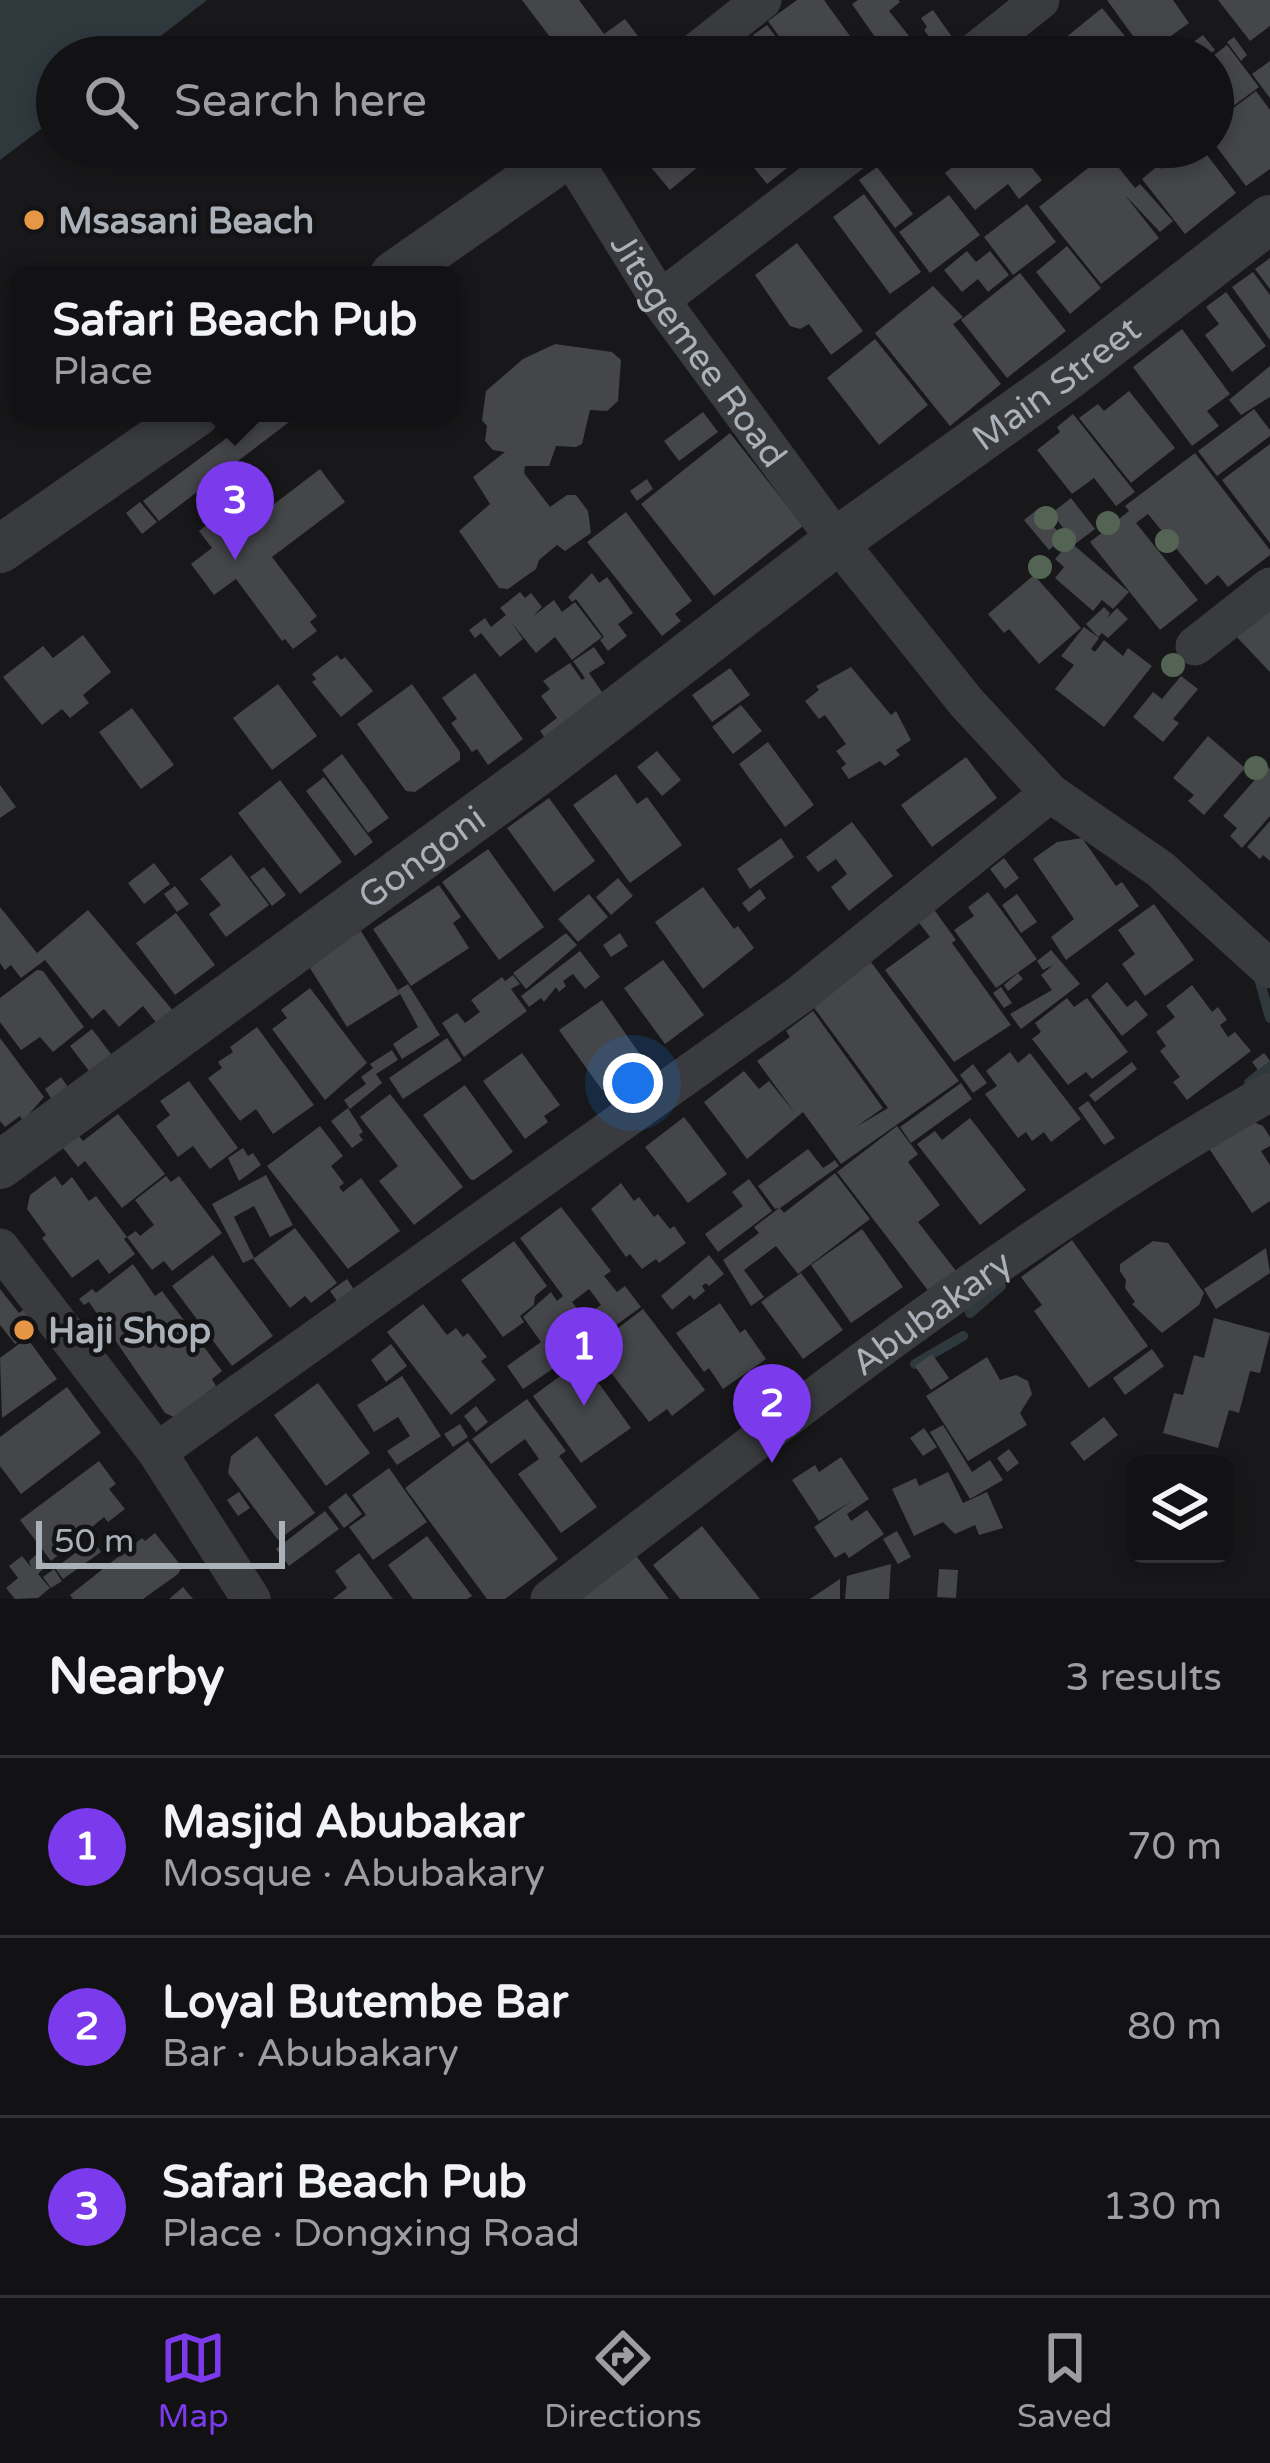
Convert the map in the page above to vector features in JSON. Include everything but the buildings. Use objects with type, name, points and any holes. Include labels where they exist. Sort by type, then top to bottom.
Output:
[{"type":"street","points":[[717,36],[762,0]]},
{"type":"street","points":[[995,36],[1040,0]]},
{"type":"street","points":[[407,266],[547,168]]},
{"type":"street","name":"Jitegemee Road","points":[[583,168],[660,300],[837,541],[966,702],[1050,793],[1160,869],[1270,969]]},
{"type":"street","points":[[660,300],[832,168]]},
{"type":"street","name":"Main Street","points":[[837,541],[1069,375],[1270,219]]},
{"type":"street","points":[[0,549],[183,422]]},
{"type":"street","name":"Gongoni","points":[[0,1165],[540,770],[837,541]]},
{"type":"street","points":[[1195,646],[1270,587]]},
{"type":"street","points":[[157,1452],[798,996],[1050,793]]},
{"type":"street","name":"Abubakary","points":[[550,1599],[852,1369],[1046,1229],[1270,1092]]},
{"type":"street","points":[[0,1248],[157,1452],[251,1599]]},
{"type":"shaded area","points":[[0,0],[207,0],[161,36],[36,36],[36,133],[0,160]]},
{"type":"waterway","points":[[1258,975],[1270,1018]]},
{"type":"waterway","points":[[1249,1083],[1270,1066]]},
{"type":"waterway","points":[[970,1313],[1001,1286]]},
{"type":"waterway","points":[[915,1364],[963,1336]]},
{"type":"place","name":"Msasani Beach","points":[[34,220]]},
{"type":"place","name":"Safari Beach Pub","points":[[235,560]]},
{"type":"place","name":"Haji Shop","points":[[24,1330]]},
{"type":"place","name":"Masjid Abubakar","points":[[584,1406]]},
{"type":"place","name":"Loyal Butembe Bar","points":[[772,1463]]}]
